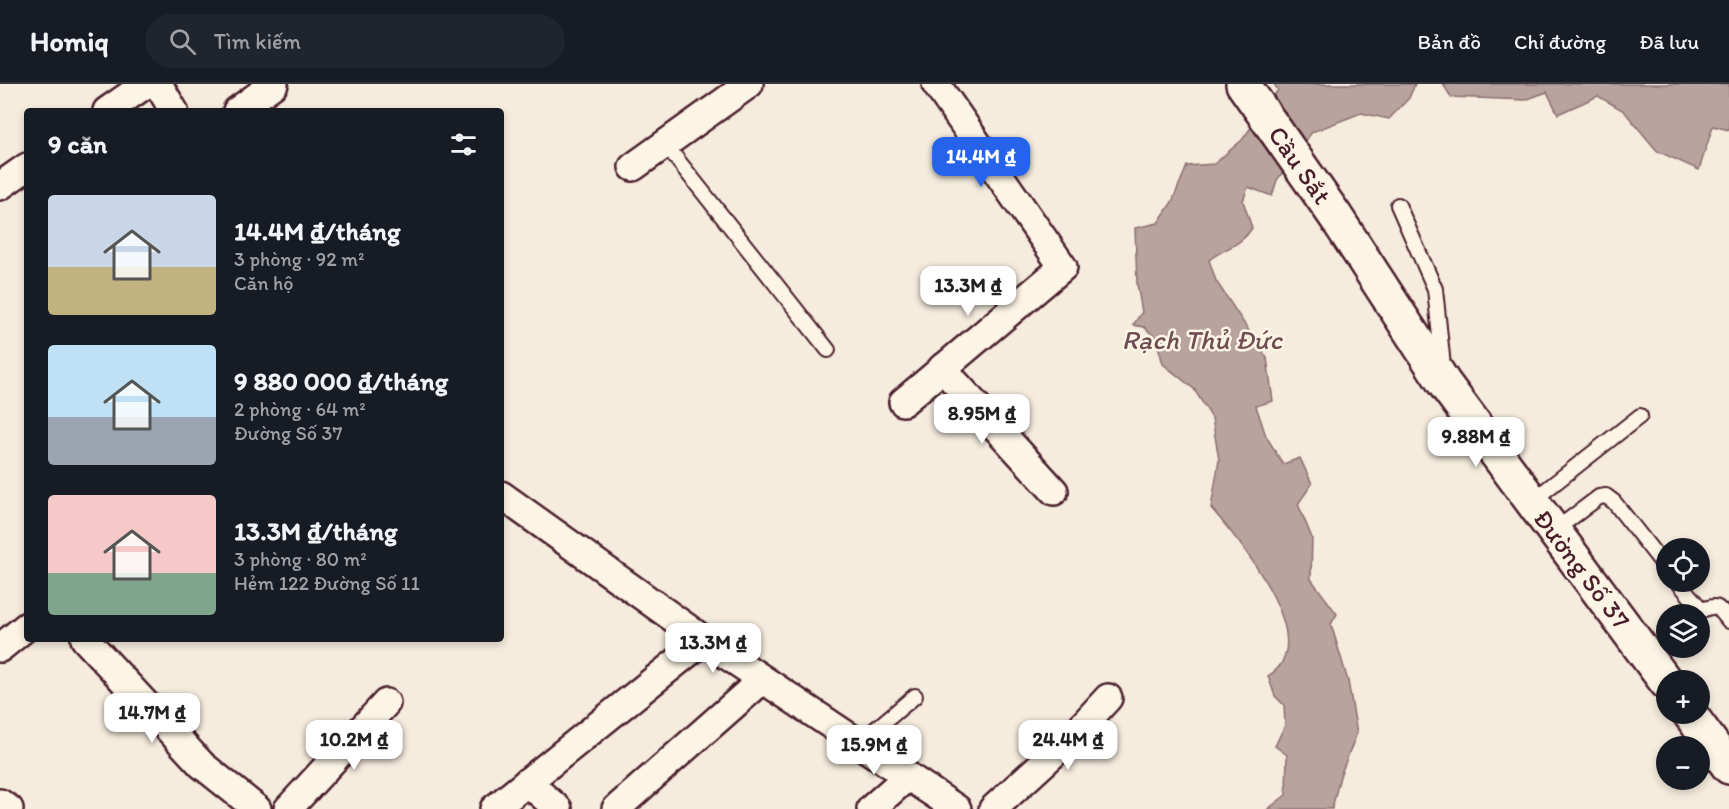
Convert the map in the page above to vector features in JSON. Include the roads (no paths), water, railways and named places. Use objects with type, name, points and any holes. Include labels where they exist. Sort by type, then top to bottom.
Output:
[{"type":"street","points":[[111,108],[146,84]]},
{"type":"street","points":[[158,84],[172,108]]},
{"type":"street","points":[[241,108],[274,84]]},
{"type":"street","points":[[633,167],[749,84]]},
{"type":"street","points":[[903,402],[1063,267],[936,84]]},
{"type":"street","name":"Cầu Sắt","points":[[1243,84],[1336,217]]},
{"type":"street","points":[[0,186],[24,169]]},
{"type":"street","name":"Đường Số 37","points":[[1336,217],[1444,383],[1657,670]]},
{"type":"street","points":[[942,368],[1054,491]]},
{"type":"street","points":[[504,497],[762,680],[957,809]]},
{"type":"street","points":[[0,648],[24,628]]},
{"type":"street","points":[[494,809],[704,640]]},
{"type":"street","points":[[88,642],[202,765],[257,809]]},
{"type":"street","points":[[616,809],[762,680]]},
{"type":"street","points":[[993,809],[1074,735],[1108,698]]},
{"type":"street","points":[[288,809],[386,703]]},
{"type":"street","points":[[1697,724],[1729,767]]},
{"type":"street","points":[[871,809],[908,776]]},
{"type":"street","points":[[526,782],[558,809]]},
{"type":"street","points":[[0,803],[9,809]]},
{"type":"lane","points":[[664,143],[828,350]]},
{"type":"lane","points":[[1398,205],[1435,289],[1444,383]]},
{"type":"lane","points":[[1532,501],[1640,416]]},
{"type":"lane","points":[[1554,531],[1599,497],[1606,496],[1614,502],[1656,555]]},
{"type":"lane","points":[[1687,592],[1702,610],[1711,605],[1717,606],[1729,621]]},
{"type":"lane","points":[[860,743],[915,696]]},
{"type":"water","name":"Rạch Thủ Đức","points":[[1274,84],[1415,84],[1409,98],[1389,119],[1361,113],[1312,132],[1277,180],[1272,196],[1248,187],[1243,201],[1252,228],[1238,243],[1209,260],[1216,281],[1267,358],[1273,401],[1256,406],[1266,436],[1283,464],[1300,458],[1312,484],[1298,504],[1312,538],[1311,579],[1337,614],[1331,624],[1348,681],[1357,733],[1340,776],[1332,809],[1268,809],[1286,795],[1287,755],[1275,746],[1285,725],[1284,705],[1275,696],[1268,676],[1283,661],[1287,640],[1282,617],[1271,591],[1256,566],[1211,508],[1219,460],[1212,418],[1194,389],[1163,364],[1156,338],[1144,327],[1133,325],[1142,312],[1137,284],[1135,228],[1158,223],[1172,202],[1187,166],[1214,164],[1242,140],[1278,90]]},
{"type":"water","points":[[1443,84],[1729,84],[1729,130],[1713,126],[1699,170],[1657,151],[1624,111],[1598,96],[1558,114],[1547,92],[1525,100],[1451,97]]}]
